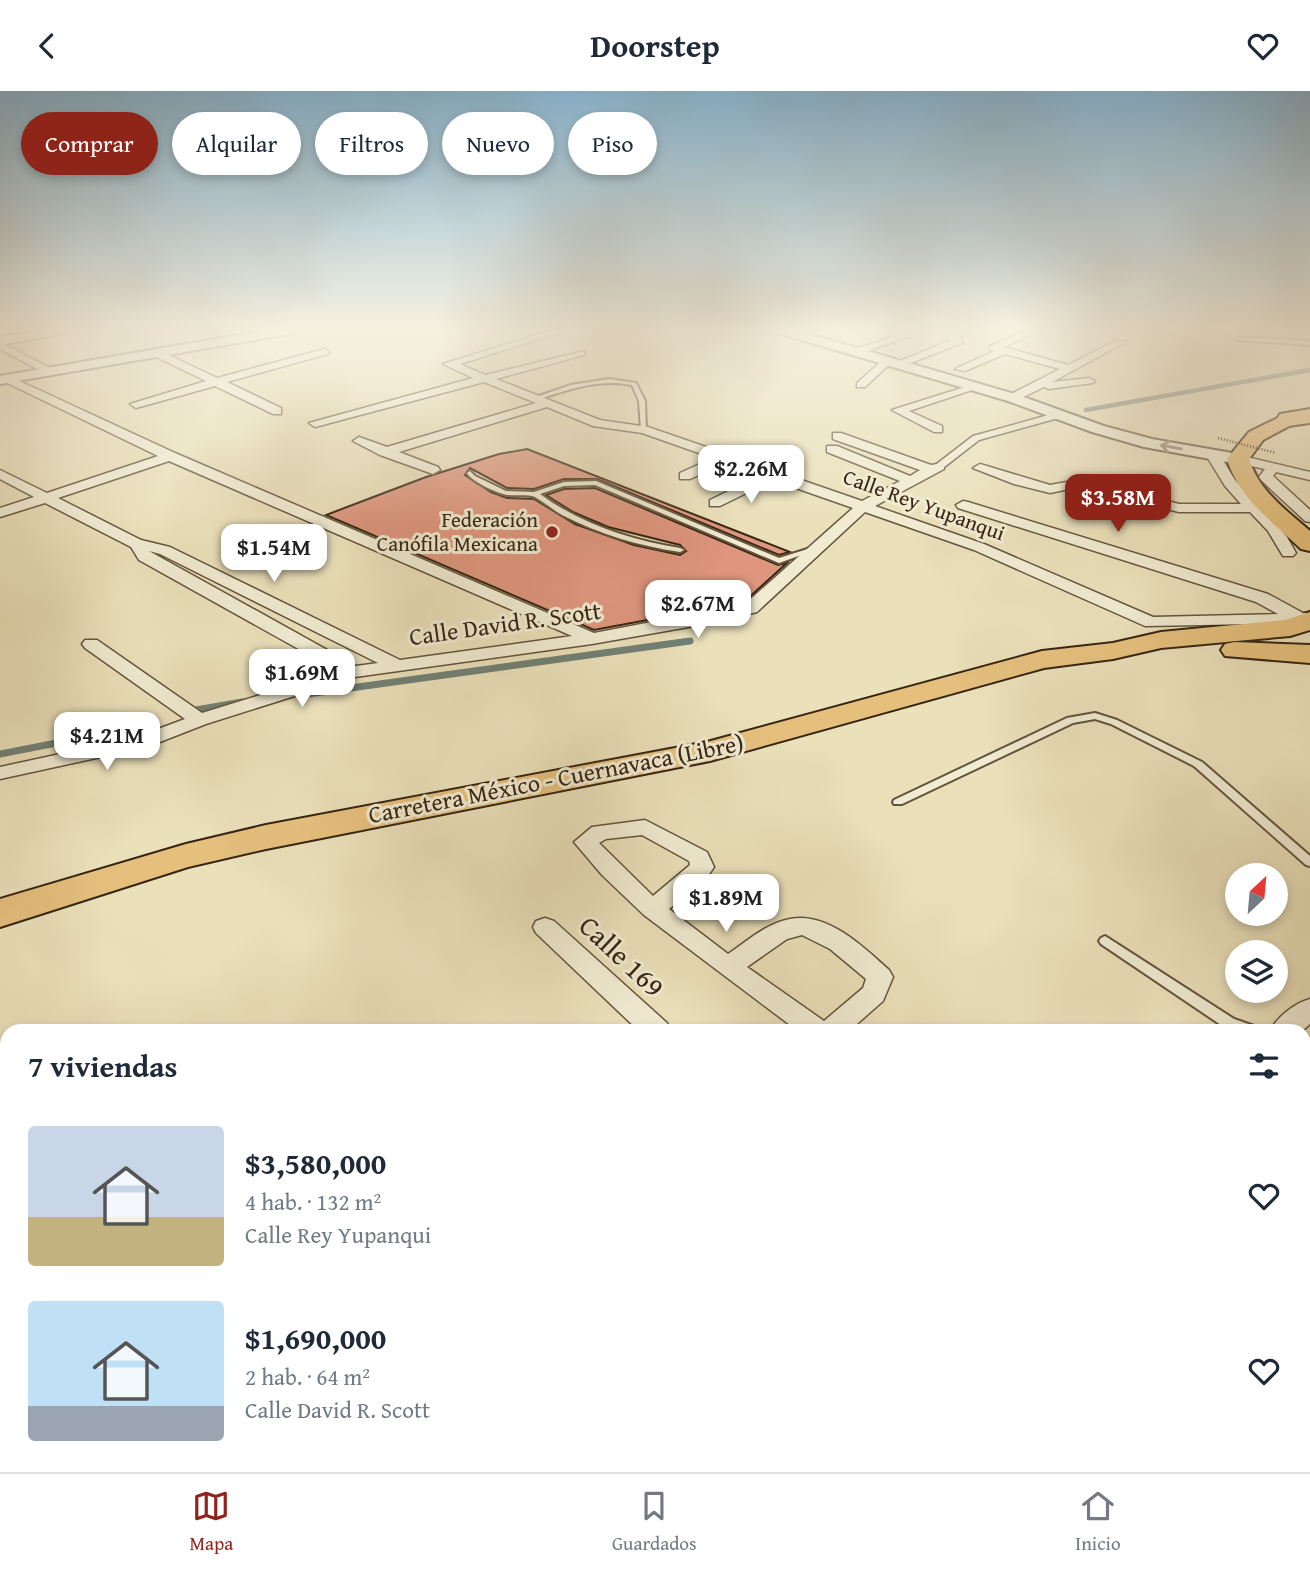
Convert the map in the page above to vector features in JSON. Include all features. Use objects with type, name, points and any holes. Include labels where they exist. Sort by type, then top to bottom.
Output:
[{"type":"main road","points":[[1299,418],[1256,436],[1238,459],[1240,470],[1261,508],[1310,544]]},
{"type":"main road","points":[[1306,620],[1302,633],[1310,653]]},
{"type":"main road","name":"Carretera México - Cuernavaca (Libre)","points":[[0,913],[114,876],[253,840],[710,751],[1042,660],[1113,651],[1161,641],[1290,628],[1306,620]]},
{"type":"main road","name":"Carretera México - Cuernavaca (Libre)","points":[[1113,651],[1231,650],[1310,653]]},
{"type":"street","points":[[36,394],[170,456],[592,639]]},
{"type":"street","points":[[136,404],[170,394]]},
{"type":"street","points":[[242,394],[277,411]]},
{"type":"street","points":[[315,423],[424,394]]},
{"type":"street","name":"Calle Rey Yupanqui","points":[[528,394],[597,423],[644,430],[979,547],[1151,622],[1306,620]]},
{"type":"street","points":[[938,429],[898,410],[950,394]]},
{"type":"street","points":[[1001,394],[1150,443],[1238,459],[1274,460],[1310,476]]},
{"type":"street","points":[[1013,398],[1020,394]]},
{"type":"street","points":[[385,452],[542,400]]},
{"type":"street","points":[[911,481],[833,442],[936,468],[976,438],[1059,415]]},
{"type":"street","points":[[359,441],[433,470]]},
{"type":"street","points":[[1213,455],[1219,472],[1261,508],[1283,539],[1289,553]]},
{"type":"street","points":[[0,513],[170,456]]},
{"type":"street","points":[[685,476],[725,458]]},
{"type":"street","points":[[1274,460],[1266,477],[1310,518]]},
{"type":"street","name":"Calle David R. Scott","points":[[0,773],[140,743],[199,720],[353,672],[592,639],[717,617],[751,608],[862,507],[936,468]]},
{"type":"street","points":[[980,468],[1044,487],[1056,489],[1068,483],[1083,483],[1179,508],[1261,508]]},
{"type":"street","points":[[0,474],[136,544],[165,550],[398,666]]},
{"type":"street","points":[[715,503],[772,475]]},
{"type":"street","points":[[963,505],[1262,598],[1306,620]]},
{"type":"street","points":[[136,544],[145,557],[353,672]]},
{"type":"street","points":[[180,577],[202,568]]},
{"type":"street","points":[[237,608],[261,598]]},
{"type":"street","points":[[287,636],[314,625]]},
{"type":"street","points":[[91,645],[199,720]]},
{"type":"street","points":[[653,909],[702,867],[699,857],[645,827],[600,832],[585,842],[609,870],[653,909],[809,1024]]},
{"type":"street","name":"Calle 169","points":[[545,927],[649,1024]]},
{"type":"street","points":[[730,965],[790,927],[813,928],[859,957],[880,977],[874,994],[838,1024]]},
{"type":"street","points":[[1292,1024],[1310,1009]]},
{"type":"lane","points":[[542,400],[557,394]]},
{"type":"lane","points":[[639,394],[642,401],[644,430]]},
{"type":"lane","points":[[470,473],[472,477],[505,493],[535,494],[548,487],[572,482],[596,483],[779,561],[820,547]]},
{"type":"lane","points":[[535,494],[545,503],[650,547],[680,550]]},
{"type":"lane","points":[[898,802],[1070,720],[1095,716],[1114,722],[1198,764],[1310,862]]},
{"type":"lane","points":[[1105,941],[1232,1024]]},
{"type":"path","points":[[1218,438],[1274,460]]},
{"type":"building","name":"Federación Canófila Mexicana","points":[[527,449],[790,552],[779,555],[597,479],[564,479],[534,489],[507,488],[470,468],[465,475],[491,492],[507,498],[534,499],[575,524],[634,545],[680,555],[686,551],[680,545],[608,527],[573,512],[546,495],[564,489],[595,488],[778,565],[787,563],[744,602],[594,630],[326,515],[426,477],[499,454]]},
{"type":"waterway","points":[[1086,410],[1173,394]]},
{"type":"waterway","points":[[307,694],[690,641]]},
{"type":"waterway","points":[[196,710],[242,702]]},
{"type":"waterway","points":[[0,754],[133,728]]},
{"type":"place","name":"Federación Canófila Mexicana","points":[[552,532]]}]
